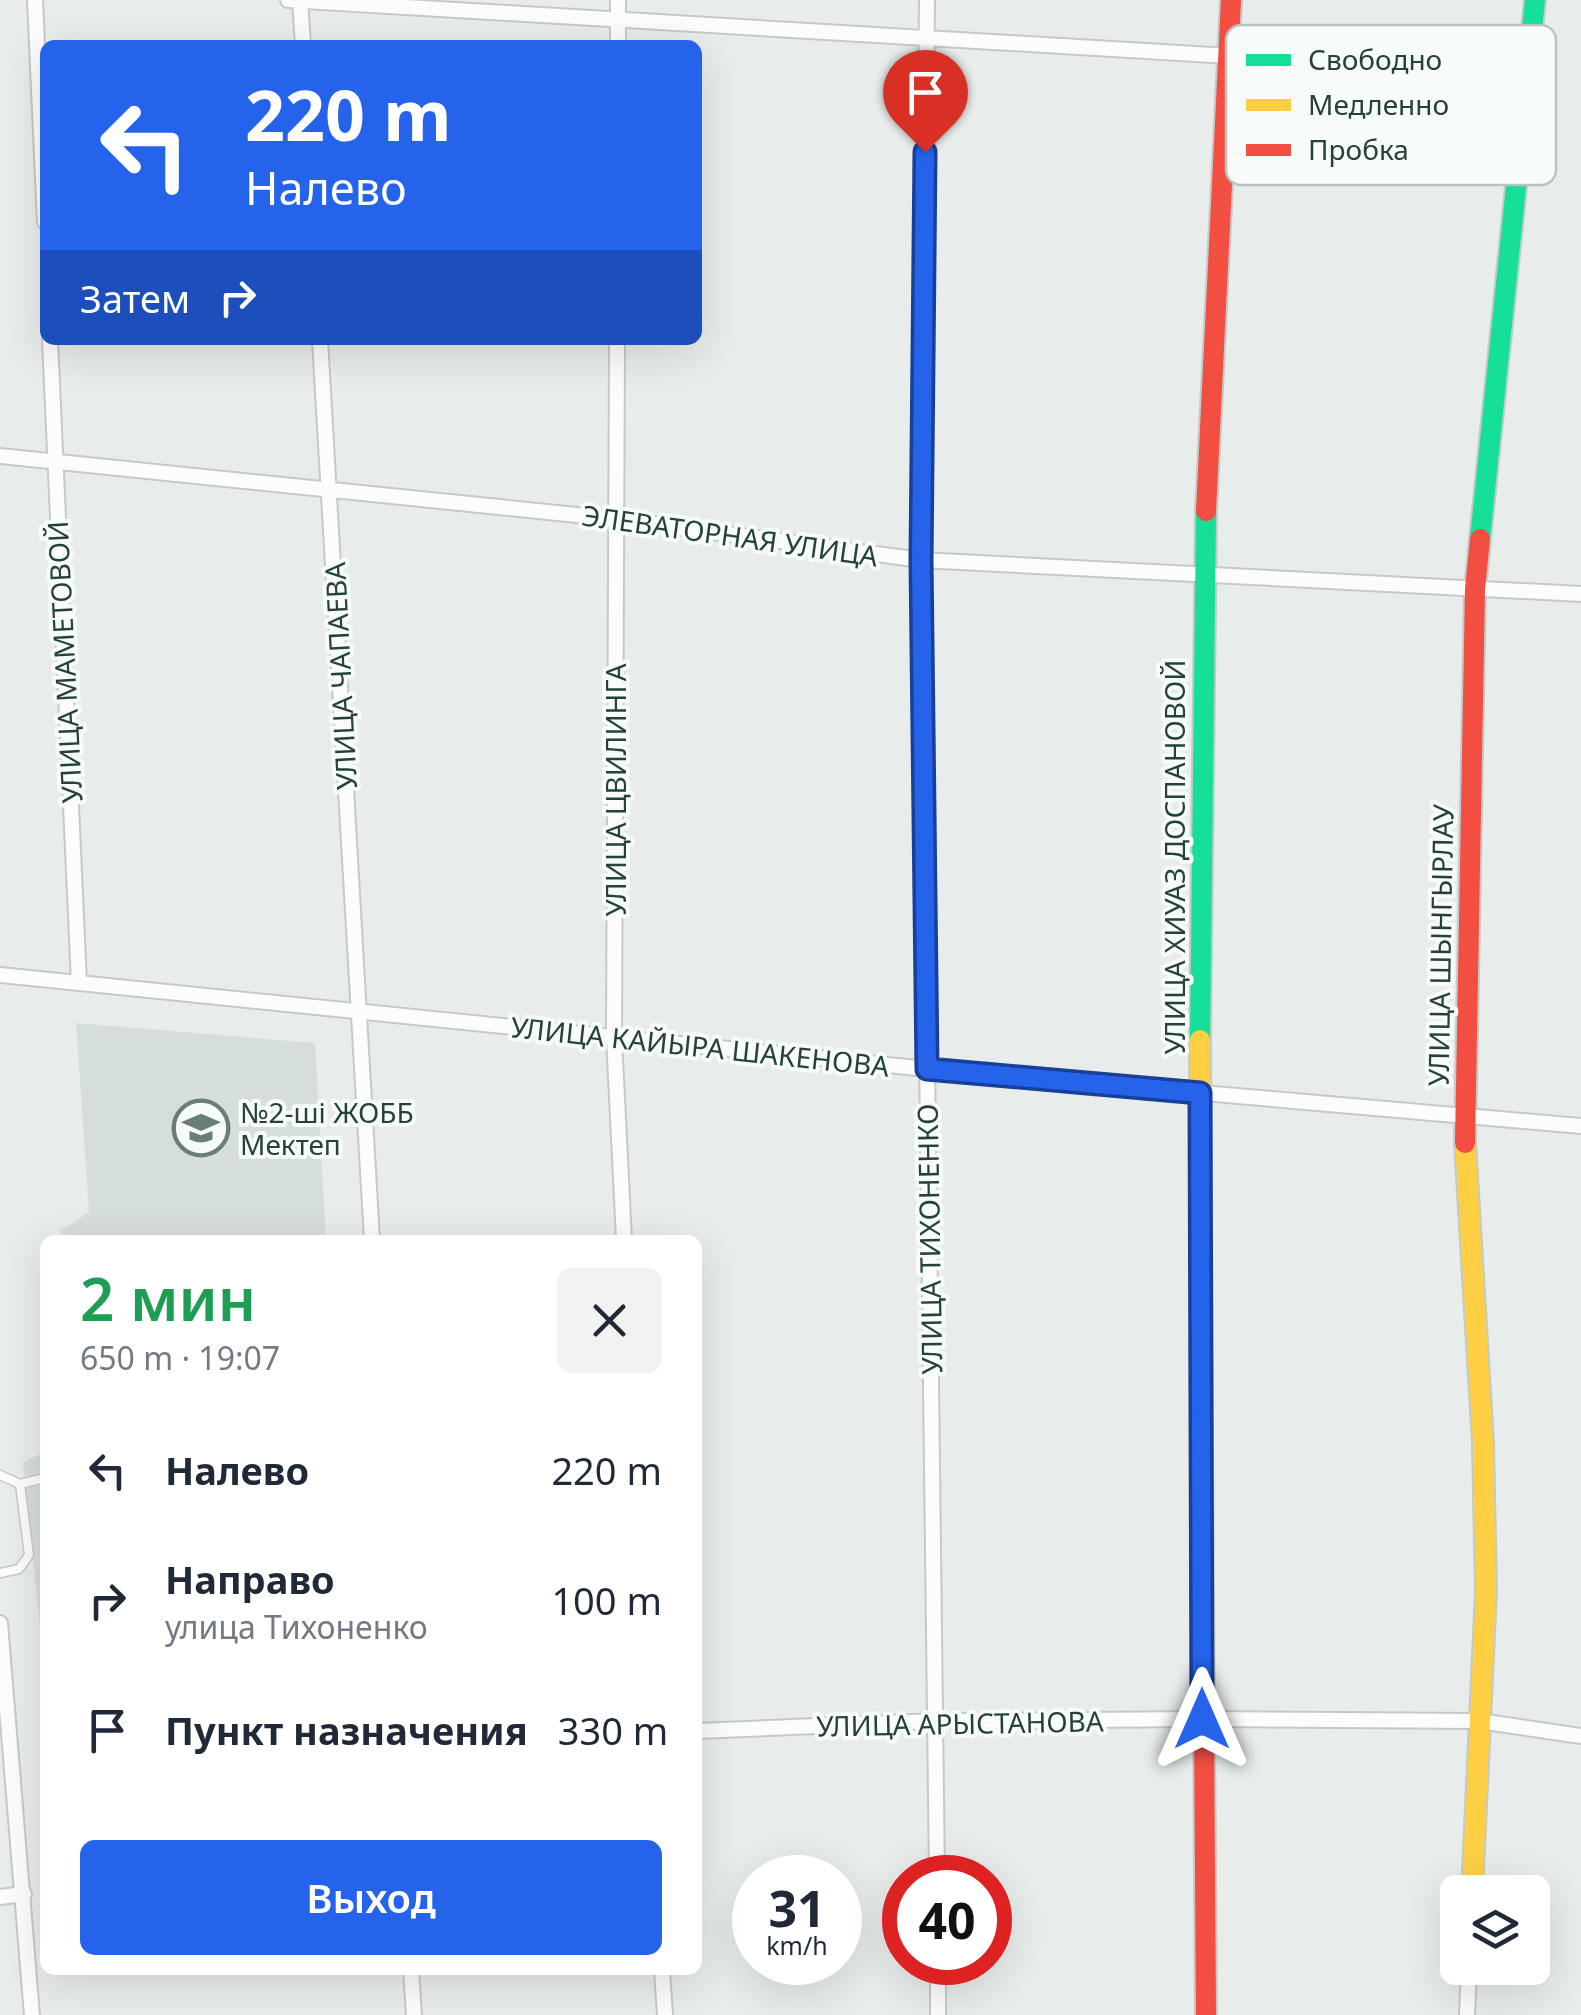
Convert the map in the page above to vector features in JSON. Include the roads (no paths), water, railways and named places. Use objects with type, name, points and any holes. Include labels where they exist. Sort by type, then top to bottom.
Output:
[{"type":"street","points":[[35,0],[40,111]]},
{"type":"street","points":[[618,0],[618,40]]},
{"type":"street","name":"УЛИЦА ТИХОНЕНКО","points":[[927,0],[921,560],[937,1855]]},
{"type":"street","name":"УЛИЦА ХИУАЗ ДОСПАНОВОЙ","points":[[1230,25],[1231,0]]},
{"type":"street","name":"УЛИЦА ШЫНГЫРЛАУ","points":[[1533,25],[1536,0]]},
{"type":"street","points":[[302,40],[296,1],[1226,56]]},
{"type":"street","name":"УЛИЦА ХИУАЗ ДОСПАНОВОЙ","points":[[1206,2015],[1200,1093],[1203,577],[1226,116]]},
{"type":"street","name":"УЛИЦА ШЫНГЫРЛАУ","points":[[1473,1875],[1486,1591],[1483,1443],[1464,1116],[1475,589],[1515,185]]},
{"type":"street","name":"УЛИЦА МАМЕТОВОЙ","points":[[50,345],[78,983]]},
{"type":"street","name":"УЛИЦА ЧАПАЕВА","points":[[320,345],[372,1235]]},
{"type":"street","name":"УЛИЦА ЦВИЛИНГА","points":[[617,345],[614,1037],[624,1235]]},
{"type":"street","name":"ЭЛЕВАТОРНАЯ УЛИЦА","points":[[0,456],[616,519],[921,560],[1581,594]]},
{"type":"street","name":"УЛИЦА КАЙЫРА ШАКЕНОВА","points":[[0,975],[927,1069],[1581,1126]]},
{"type":"street","points":[[0,1623],[32,2015]]},
{"type":"street","name":"УЛИЦА АРЫСТАНОВА","points":[[702,1731],[935,1721],[1202,1719],[1479,1721],[1581,1736]]},
{"type":"street","points":[[0,1897],[24,1894]]},
{"type":"street","points":[[412,1975],[414,2015]]},
{"type":"street","points":[[662,1975],[665,2015]]},
{"type":"street","points":[[938,1985],[938,2015]]},
{"type":"street","points":[[1467,2015],[1468,1985]]},
{"type":"lane","points":[[0,1476],[20,1484],[40,1479]]},
{"type":"lane","points":[[0,1573],[19,1569],[29,1555],[20,1484]]},
{"type":"place","name":"№2-ші ЖОББ Мектеп","points":[[201,1128]]}]
